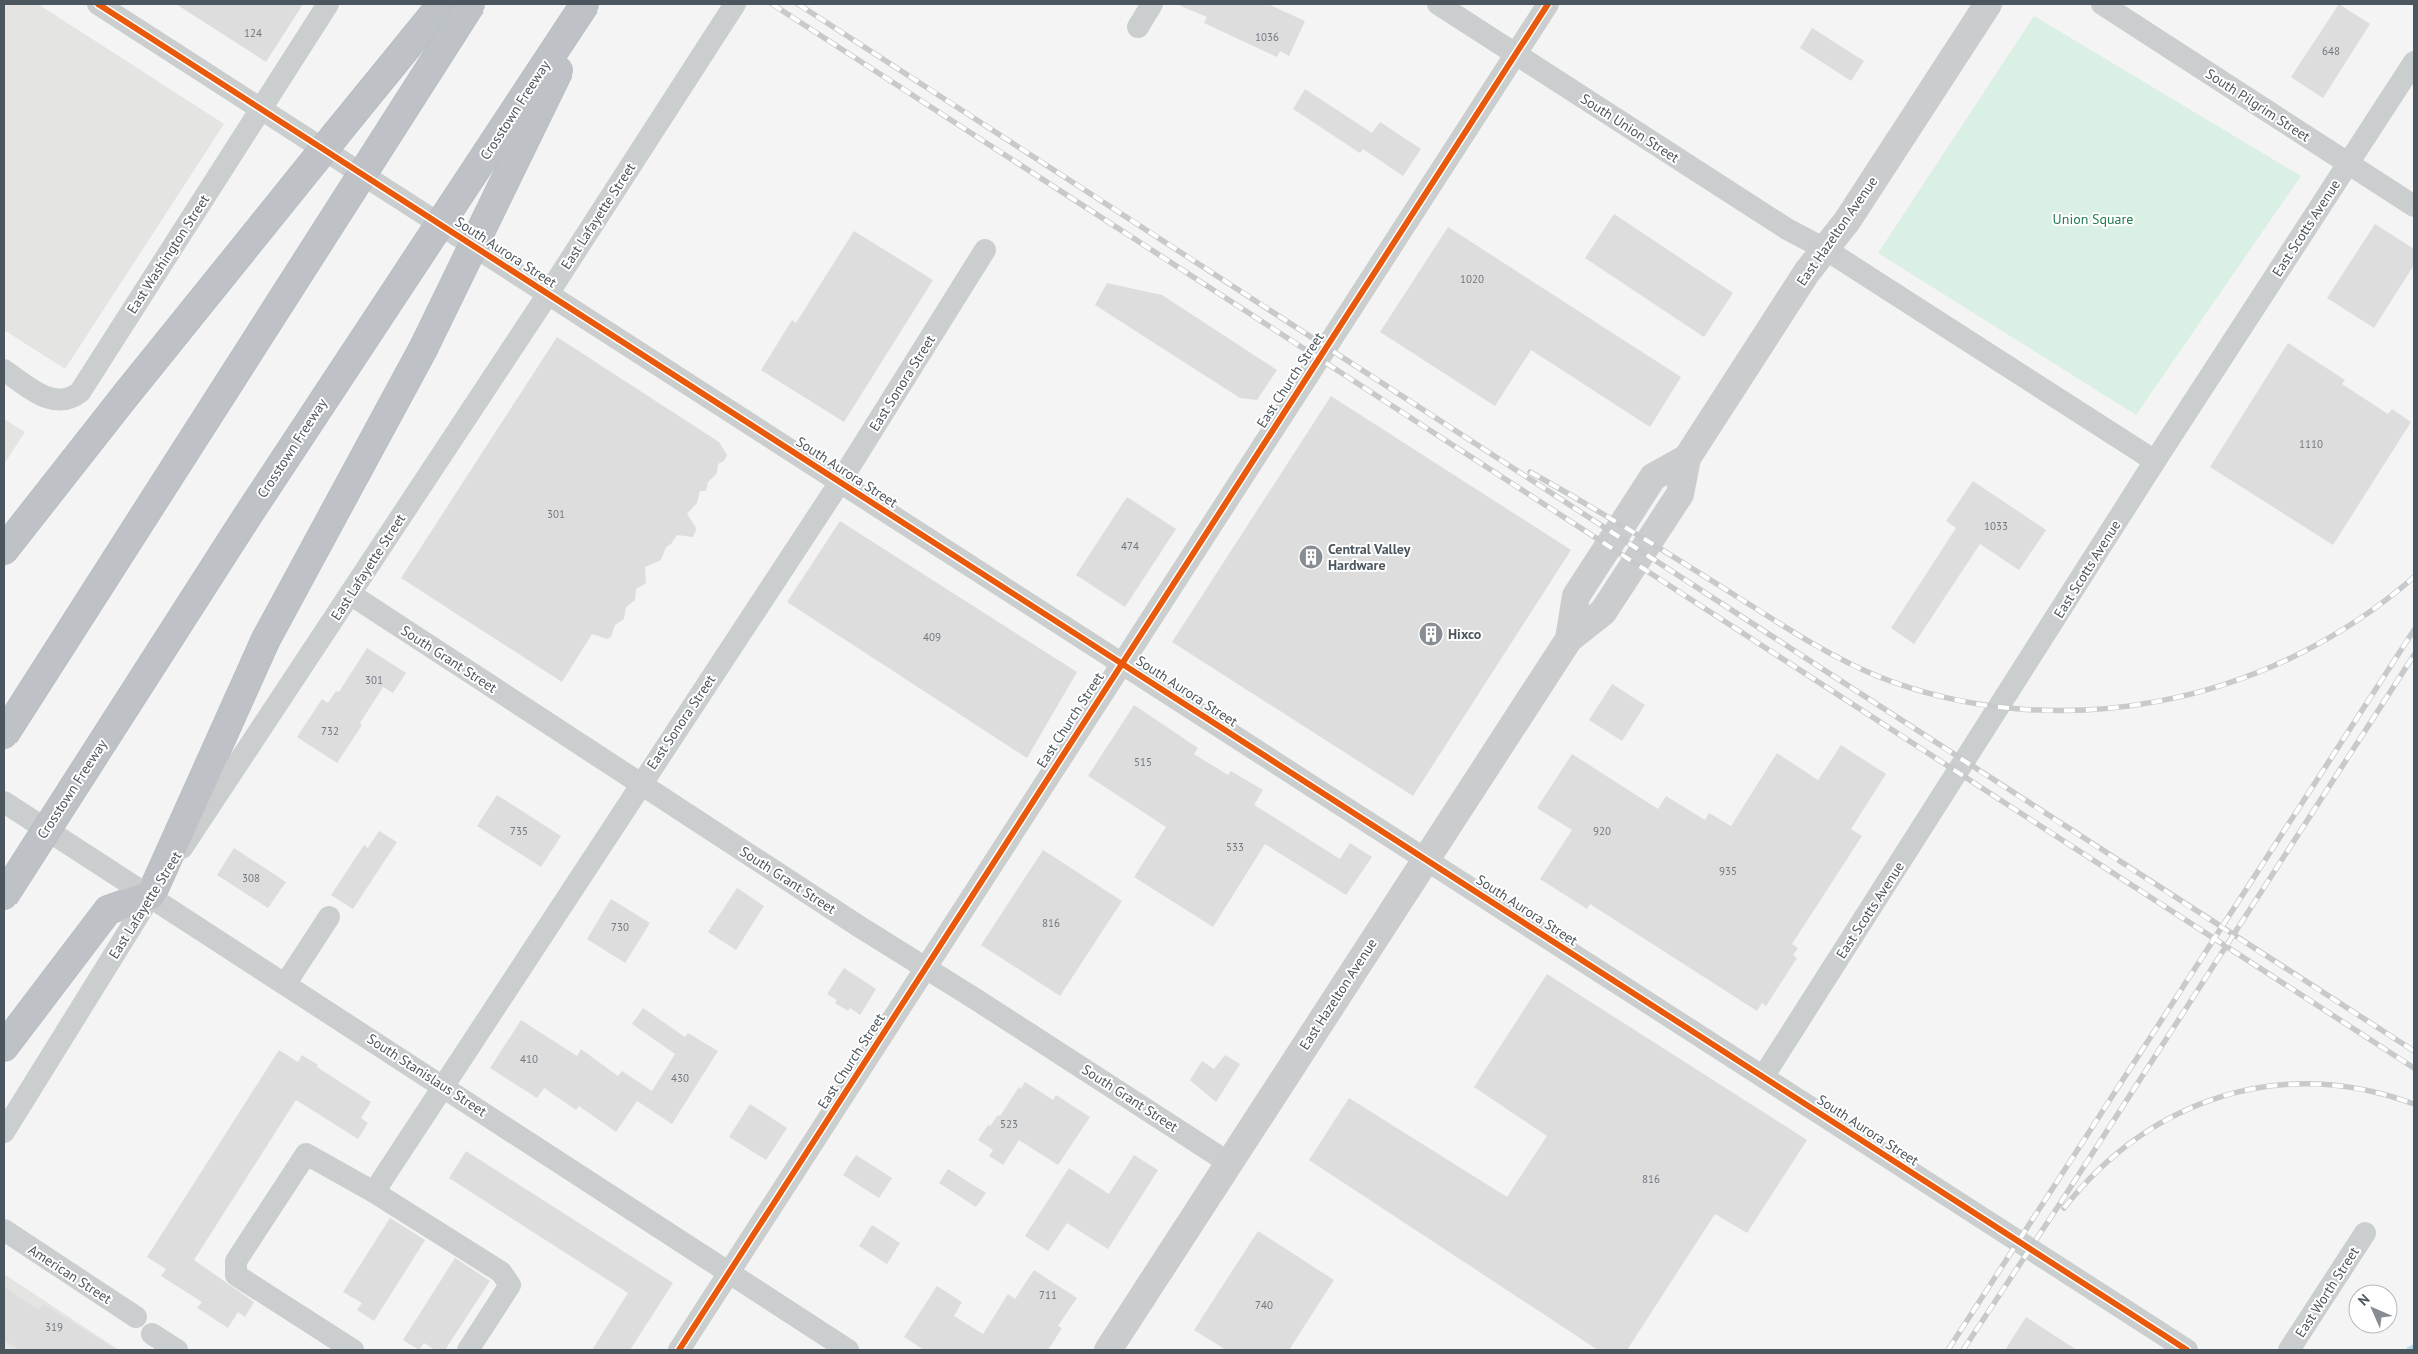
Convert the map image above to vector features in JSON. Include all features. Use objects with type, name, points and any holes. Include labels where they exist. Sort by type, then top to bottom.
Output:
[{"type":"highway","points":[[4,550],[125,396],[442,4]]},
{"type":"highway","points":[[4,735],[471,4]]},
{"type":"highway","name":"Crosstown Freeway","points":[[4,896],[248,515],[585,4]]},
{"type":"highway","points":[[9,1041],[108,910],[150,895],[266,639],[423,349],[591,4]]},
{"type":"main road","name":"East Hazelton Avenue","points":[[1108,1350],[1568,639],[1576,596],[1653,477],[1686,458],[1802,280],[1847,221],[1988,4]]},
{"type":"street","name":"South Aurora Street","points":[[98,4],[2187,1350]]},
{"type":"street","name":"East Washington Street","points":[[4,370],[47,398],[57,401],[74,397],[80,392],[328,4]]},
{"type":"street","name":"East Lafayette Street","points":[[4,1132],[150,895],[548,294],[735,4]]},
{"type":"street","points":[[1138,27],[1152,4]]},
{"type":"street","name":"South Union Street","points":[[1438,4],[1786,229],[1825,249],[2155,460]]},
{"type":"street","name":"East Church Street","points":[[680,1350],[1548,4]]},
{"type":"street","name":"South Pilgrim Street","points":[[2102,4],[2414,206]]},
{"type":"street","name":"East Scotts Avenue","points":[[1763,1077],[2155,460],[2414,62]]},
{"type":"street","name":"East Sonora Street","points":[[374,1192],[840,482],[985,250]]},
{"type":"street","name":"South Grant Street","points":[[350,594],[640,784],[1229,1163]]},
{"type":"street","name":"South Stanislaus Street","points":[[4,802],[286,983],[848,1350]]},
{"type":"street","points":[[286,983],[329,917]]},
{"type":"street","points":[[353,1350],[236,1274],[236,1261],[306,1154],[374,1192],[501,1272],[510,1285],[468,1350]]},
{"type":"street","name":"American Street","points":[[4,1230],[136,1317]]},
{"type":"street","name":"East Worth Street","points":[[2289,1350],[2365,1233]]},
{"type":"street","points":[[152,1334],[177,1350]]},
{"type":"shaded area","points":[[4,4],[38,4],[224,124],[65,369],[4,330]]},
{"type":"shaded area","points":[[4,419],[25,432],[4,464]]},
{"type":"shaded area","points":[[4,1274],[119,1350],[4,1350]]},
{"type":"green space","name":"Union Square","points":[[2034,16],[2301,176],[2136,415],[1878,253]]},
{"type":"building","points":[[176,4],[303,4],[266,62]]},
{"type":"building","points":[[1176,4],[1268,4],[1305,21],[1289,56],[1280,51],[1277,57],[1204,23],[1207,17]]},
{"type":"building","points":[[2339,4],[2370,24],[2323,98],[2291,77]]},
{"type":"building","points":[[1812,28],[1864,61],[1851,81],[1800,48]]},
{"type":"building","points":[[1305,89],[1372,133],[1380,122],[1421,149],[1403,176],[1363,149],[1360,153],[1293,109]]},
{"type":"building","points":[[1614,214],[1733,293],[1704,337],[1585,258]]},
{"type":"building","points":[[2375,224],[2414,249],[2414,265],[2374,328],[2327,298]]},
{"type":"building","points":[[1448,227],[1681,377],[1650,427],[1531,350],[1495,406],[1380,332]]},
{"type":"building","points":[[854,231],[933,280],[844,422],[761,370],[792,320],[796,323]]},
{"type":"building","points":[[1107,283],[1162,295],[1277,370],[1257,400],[1240,398],[1095,305]]},
{"type":"building","points":[[557,337],[719,442],[727,455],[724,461],[718,464],[717,473],[708,482],[706,491],[700,491],[697,503],[687,514],[695,526],[696,530],[693,537],[677,535],[671,544],[666,547],[661,560],[645,567],[646,583],[636,589],[635,600],[626,607],[624,619],[615,625],[611,637],[607,639],[592,634],[562,682],[401,578]]},
{"type":"building","points":[[2288,343],[2345,380],[2342,384],[2388,414],[2392,409],[2411,422],[2333,545],[2210,467]]},
{"type":"building","points":[[1331,396],[1571,550],[1413,796],[1172,642]]},
{"type":"building","points":[[1973,481],[2046,530],[2019,570],[1980,544],[1914,644],[1891,628],[1956,528],[1946,521]]},
{"type":"building","points":[[1127,497],[1176,529],[1125,607],[1076,575]]},
{"type":"building","points":[[840,521],[1077,672],[1027,758],[787,602]]},
{"type":"building","points":[[367,648],[406,673],[393,693],[383,687],[360,723],[362,725],[337,763],[297,737],[322,699],[328,703],[336,691],[339,692]]},
{"type":"building","points":[[1612,684],[1645,705],[1622,741],[1589,720]]},
{"type":"building","points":[[1134,705],[1198,748],[1194,754],[1228,775],[1231,771],[1263,790],[1254,805],[1340,859],[1350,843],[1372,857],[1346,895],[1265,844],[1213,927],[1134,877],[1166,827],[1088,776]]},
{"type":"building","points":[[1841,745],[1886,774],[1851,829],[1862,836],[1792,944],[1798,948],[1793,955],[1797,958],[1766,1006],[1762,1003],[1757,1011],[1590,904],[1587,909],[1540,879],[1572,830],[1537,808],[1572,754],[1658,809],[1666,796],[1705,820],[1709,813],[1731,826],[1777,753],[1818,780]]},
{"type":"building","points":[[497,795],[561,836],[541,867],[477,826]]},
{"type":"building","points":[[379,831],[397,842],[353,909],[331,895],[364,845],[368,848]]},
{"type":"building","points":[[234,848],[286,882],[268,908],[217,875]]},
{"type":"building","points":[[1043,850],[1122,901],[1060,996],[981,945]]},
{"type":"building","points":[[737,888],[764,906],[736,950],[708,932]]},
{"type":"building","points":[[611,899],[650,923],[625,963],[587,939]]},
{"type":"building","points":[[844,968],[876,989],[860,1015],[850,1008],[848,1011],[835,1003],[837,1000],[827,994]]},
{"type":"building","points":[[1547,974],[1807,1140],[1747,1233],[1715,1214],[1627,1350],[1598,1350],[1309,1160],[1349,1098],[1507,1197],[1547,1136],[1474,1087]]},
{"type":"building","points":[[643,1008],[685,1037],[688,1033],[718,1051],[672,1124],[637,1101],[616,1132],[579,1106],[576,1110],[544,1088],[537,1098],[490,1068],[521,1020],[577,1056],[581,1049],[618,1076],[622,1071],[652,1091],[675,1054],[632,1024]]},
{"type":"building","points":[[279,1050],[298,1062],[302,1055],[371,1102],[361,1118],[368,1123],[358,1139],[296,1100],[194,1260],[254,1302],[245,1317],[238,1312],[228,1328],[197,1308],[202,1302],[161,1276],[166,1269],[147,1257]]},
{"type":"building","points":[[1225,1055],[1240,1064],[1216,1102],[1190,1080],[1202,1061],[1214,1069]]},
{"type":"building","points":[[1025,1082],[1053,1100],[1056,1095],[1090,1117],[1058,1165],[1019,1140],[1003,1165],[989,1156],[993,1150],[978,1140],[988,1125],[990,1126],[998,1115],[1000,1116],[1019,1087],[1021,1089]]},
{"type":"building","points":[[750,1104],[787,1128],[766,1160],[729,1137]]},
{"type":"building","points":[[466,1151],[673,1283],[630,1350],[592,1350],[628,1293],[449,1178]]},
{"type":"building","points":[[856,1155],[892,1178],[879,1198],[843,1175]]},
{"type":"building","points":[[1134,1155],[1158,1170],[1108,1249],[1067,1223],[1048,1251],[1025,1236],[1069,1168],[1109,1194]]},
{"type":"building","points":[[948,1169],[986,1193],[976,1207],[939,1183]]},
{"type":"building","points":[[390,1218],[425,1240],[374,1321],[357,1310],[362,1303],[343,1292]]},
{"type":"building","points":[[872,1225],[900,1243],[887,1264],[859,1246]]},
{"type":"building","points":[[1258,1231],[1334,1280],[1289,1350],[1226,1350],[1194,1330]]},
{"type":"building","points":[[455,1258],[490,1281],[445,1350],[435,1350],[424,1343],[419,1350],[403,1340]]},
{"type":"building","points":[[1034,1270],[1077,1298],[1058,1326],[1062,1328],[1048,1350],[924,1350],[904,1337],[937,1286],[962,1302],[954,1316],[983,1334],[1008,1294],[1015,1299]]},
{"type":"building","points":[[4,1287],[39,1310],[43,1304],[117,1350],[18,1350],[4,1340]]},
{"type":"building","points":[[2026,1317],[2077,1350],[2005,1350]]},
{"type":"waterway","points":[[2409,1350],[2414,1347]]},
{"type":"railway","points":[[772,4],[2414,1068]]},
{"type":"railway","points":[[798,4],[2414,1051]]},
{"type":"railway","points":[[1530,472],[1634,532],[1804,639],[1858,668],[1946,698],[2017,709],[2088,710],[2159,701],[2228,683],[2294,656],[2357,621],[2414,577]]},
{"type":"railway","points":[[1948,1350],[2414,630]]},
{"type":"railway","points":[[1963,1350],[2061,1202],[2414,655]]},
{"type":"railway","points":[[2064,1208],[2099,1170],[2137,1138],[2178,1114],[2222,1096],[2268,1086],[2316,1084],[2365,1090],[2414,1104]]},
{"type":"cycle path","points":[[98,4],[2187,1350]]},
{"type":"cycle path","points":[[679,1350],[1548,4]]},
{"type":"place","name":"Central Valley Hardware","points":[[1311,557]]},
{"type":"place","name":"Hixco","points":[[1431,634]]}]
